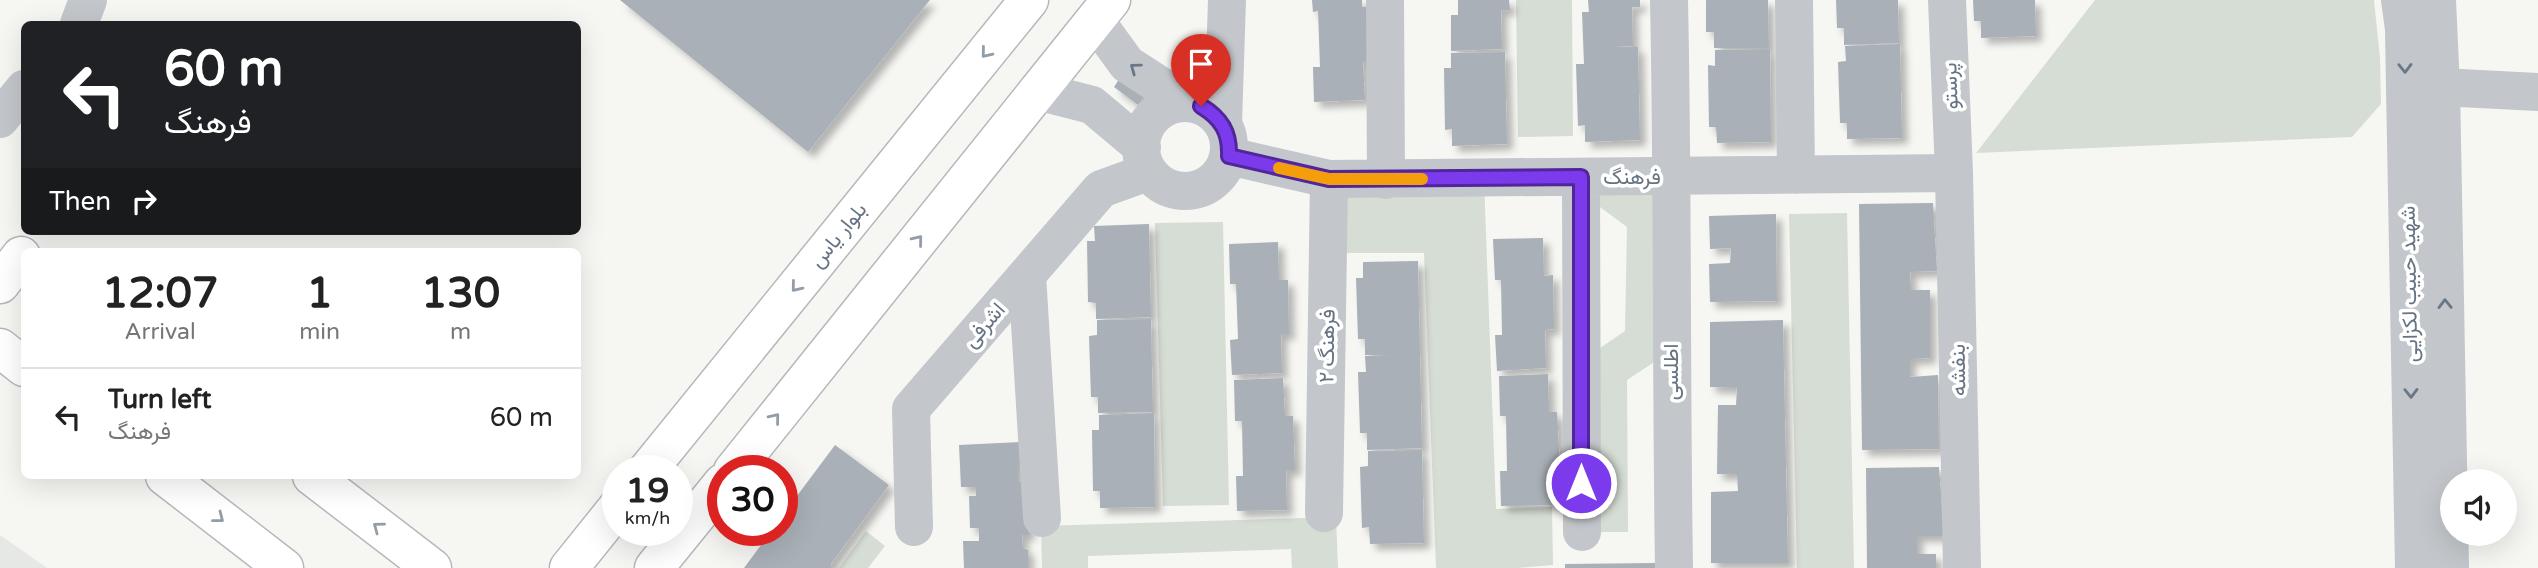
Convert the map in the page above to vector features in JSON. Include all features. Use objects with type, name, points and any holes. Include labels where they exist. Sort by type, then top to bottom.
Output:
[{"type":"main road","name":"بلوار یاس","points":[[660,455],[1028,0]]},
{"type":"main road","points":[[746,455],[1103,10]]},
{"type":"main road","points":[[0,348],[21,365]]},
{"type":"main road","points":[[169,479],[284,568]]},
{"type":"main road","points":[[316,479],[432,568]]},
{"type":"main road","points":[[654,568],[707,503]]},
{"type":"main road","points":[[573,565],[602,528]]},
{"type":"street","points":[[80,21],[88,0]]},
{"type":"street","points":[[1037,91],[1092,105],[1145,159],[1158,183],[1186,192],[1201,189],[1223,170],[1226,140],[1227,0]]},
{"type":"street","points":[[1385,0],[1386,180]]},
{"type":"street","name":"اطلسی","points":[[1669,0],[1673,177],[1671,351],[1674,568]]},
{"type":"street","points":[[1794,0],[1796,175]]},
{"type":"street","name":"پرستو","points":[[1947,0],[1954,173]]},
{"type":"street","name":"شهید حبیب لکزایی","points":[[2400,0],[2424,151],[2450,568]]},
{"type":"street","name":"شهید حبیب لکزایی","points":[[2414,568],[2424,151],[2441,87],[2437,0]]},
{"type":"street","points":[[1103,10],[1127,64],[1187,103]]},
{"type":"street","points":[[2441,87],[2538,92]]},
{"type":"street","points":[[0,119],[21,93]]},
{"type":"street","points":[[1145,159],[1143,135],[1149,122],[1160,111],[1173,105],[1187,103],[1201,106],[1213,113],[1226,140]]},
{"type":"street","name":"فرهنگ","points":[[1226,140],[1329,179],[1954,173]]},
{"type":"street","name":"اشرفی","points":[[914,527],[911,409],[1101,189],[1145,159]]},
{"type":"street","name":"بنفشه","points":[[1954,173],[1962,568]]},
{"type":"street","points":[[1581,177],[1582,532]]},
{"type":"street","name":"فرهنگ ۲","points":[[1324,513],[1329,179]]},
{"type":"street","points":[[1027,275],[1042,518]]},
{"type":"shaded area","points":[[1516,0],[1572,0],[1573,136],[1518,137]]},
{"type":"shaded area","points":[[2095,0],[2374,0],[2381,104],[2352,137],[1976,153]]},
{"type":"shaded area","points":[[1673,177],[1671,351],[1627,380],[1628,532],[1582,532],[1581,361],[1625,331],[1627,227],[1581,193]]},
{"type":"shaded area","points":[[1484,178],[1496,509],[1552,507],[1553,565],[1436,568],[1424,253],[1328,253],[1329,179]]},
{"type":"shaded area","points":[[1847,213],[1854,568],[1797,568],[1789,214]]},
{"type":"shaded area","points":[[1223,222],[1229,505],[1163,506],[1155,223]]},
{"type":"shaded area","points":[[1336,517],[1338,568],[1292,568],[1291,549],[1088,556],[1088,568],[1042,568],[1041,526]]},
{"type":"shaded area","points":[[866,531],[885,546],[868,568],[839,568]]},
{"type":"shaded area","points":[[0,535],[47,568],[0,568]]},
{"type":"building","points":[[620,0],[930,0],[808,152]]},
{"type":"building","points":[[1312,0],[1362,0],[1362,7],[1371,7],[1372,61],[1363,62],[1365,100],[1314,102],[1313,67],[1320,67],[1318,11],[1313,12]]},
{"type":"building","points":[[1458,0],[1509,0],[1510,10],[1501,10],[1502,49],[1451,51],[1451,15],[1458,15]]},
{"type":"building","points":[[1588,0],[1640,0],[1640,7],[1632,7],[1633,46],[1611,47],[1638,47],[1640,140],[1585,142],[1585,125],[1578,126],[1576,64],[1584,64],[1582,12],[1589,12]]},
{"type":"building","points":[[1706,0],[1768,0],[1769,48],[1714,48],[1714,32],[1706,32]]},
{"type":"building","points":[[1836,0],[1898,0],[1899,43],[1844,45],[1844,28],[1837,28]]},
{"type":"building","points":[[1973,0],[2035,0],[2036,36],[1981,38],[1981,21],[1974,21]]},
{"type":"building","points":[[1900,44],[1902,138],[1847,139],[1847,123],[1840,123],[1838,62],[1846,61],[1845,46]]},
{"type":"building","points":[[1770,49],[1771,142],[1717,143],[1716,127],[1709,127],[1708,65],[1715,66],[1715,50]]},
{"type":"building","points":[[1505,52],[1507,144],[1452,146],[1452,129],[1445,130],[1444,68],[1451,68],[1451,53]]},
{"type":"building","points":[[1127,67],[1152,85],[1138,105],[1114,87]]},
{"type":"building","points":[[1933,203],[1937,271],[1910,272],[1911,290],[1930,290],[1930,358],[1910,359],[1910,377],[1938,375],[1939,449],[1862,450],[1859,204]]},
{"type":"building","points":[[1776,214],[1777,301],[1710,302],[1709,264],[1730,263],[1731,248],[1710,249],[1709,216]]},
{"type":"building","points":[[1149,224],[1151,317],[1096,319],[1096,303],[1088,302],[1087,241],[1095,241],[1094,226]]},
{"type":"building","points":[[1543,238],[1544,276],[1553,275],[1554,329],[1545,330],[1546,368],[1497,371],[1495,335],[1502,335],[1501,280],[1495,280],[1493,239]]},
{"type":"building","points":[[1278,242],[1279,280],[1288,280],[1289,334],[1281,334],[1282,373],[1232,375],[1230,340],[1238,339],[1236,284],[1230,284],[1229,244]]},
{"type":"building","points":[[1418,261],[1422,448],[1367,450],[1367,433],[1360,433],[1358,372],[1366,372],[1365,356],[1391,355],[1365,355],[1365,339],[1358,339],[1356,278],[1363,278],[1363,262]]},
{"type":"building","points":[[1151,319],[1153,412],[1098,413],[1098,397],[1091,397],[1089,336],[1097,335],[1097,320]]},
{"type":"building","points":[[1783,320],[1788,563],[1711,563],[1711,492],[1738,491],[1737,474],[1717,474],[1718,405],[1736,405],[1737,388],[1710,387],[1710,322]]},
{"type":"building","points":[[1548,374],[1549,412],[1557,412],[1560,466],[1551,466],[1552,505],[1501,506],[1500,471],[1507,471],[1506,416],[1500,416],[1499,376]]},
{"type":"building","points":[[1283,378],[1285,416],[1293,416],[1295,470],[1286,470],[1287,510],[1237,511],[1236,476],[1243,476],[1242,421],[1235,421],[1234,380]]},
{"type":"building","points":[[1154,413],[1155,507],[1100,508],[1100,491],[1093,491],[1092,430],[1099,430],[1099,415]]},
{"type":"building","points":[[1021,442],[1022,468],[1018,468],[1018,482],[1027,482],[1029,535],[1022,535],[1023,548],[1028,550],[1028,568],[964,568],[963,541],[979,541],[979,528],[970,528],[969,496],[976,496],[976,487],[961,487],[959,445]]},
{"type":"building","points":[[835,445],[889,485],[831,564],[832,568],[744,568],[760,546],[798,546],[798,495]]},
{"type":"building","points":[[1422,450],[1424,543],[1370,544],[1369,527],[1362,528],[1360,467],[1368,466],[1368,451]]},
{"type":"building","points":[[1939,467],[1944,536],[1917,536],[1917,554],[1936,554],[1936,568],[1867,568],[1866,468]]},
{"type":"building","points":[[1657,563],[1657,568],[1565,568],[1565,564]]},
{"type":"slow traffic","points":[[1279,168],[1329,179],[1422,179]]},
{"type":"route","points":[[1201,106],[1213,113],[1223,124],[1228,134],[1229,156],[1329,179],[1581,177],[1581,483]]}]
